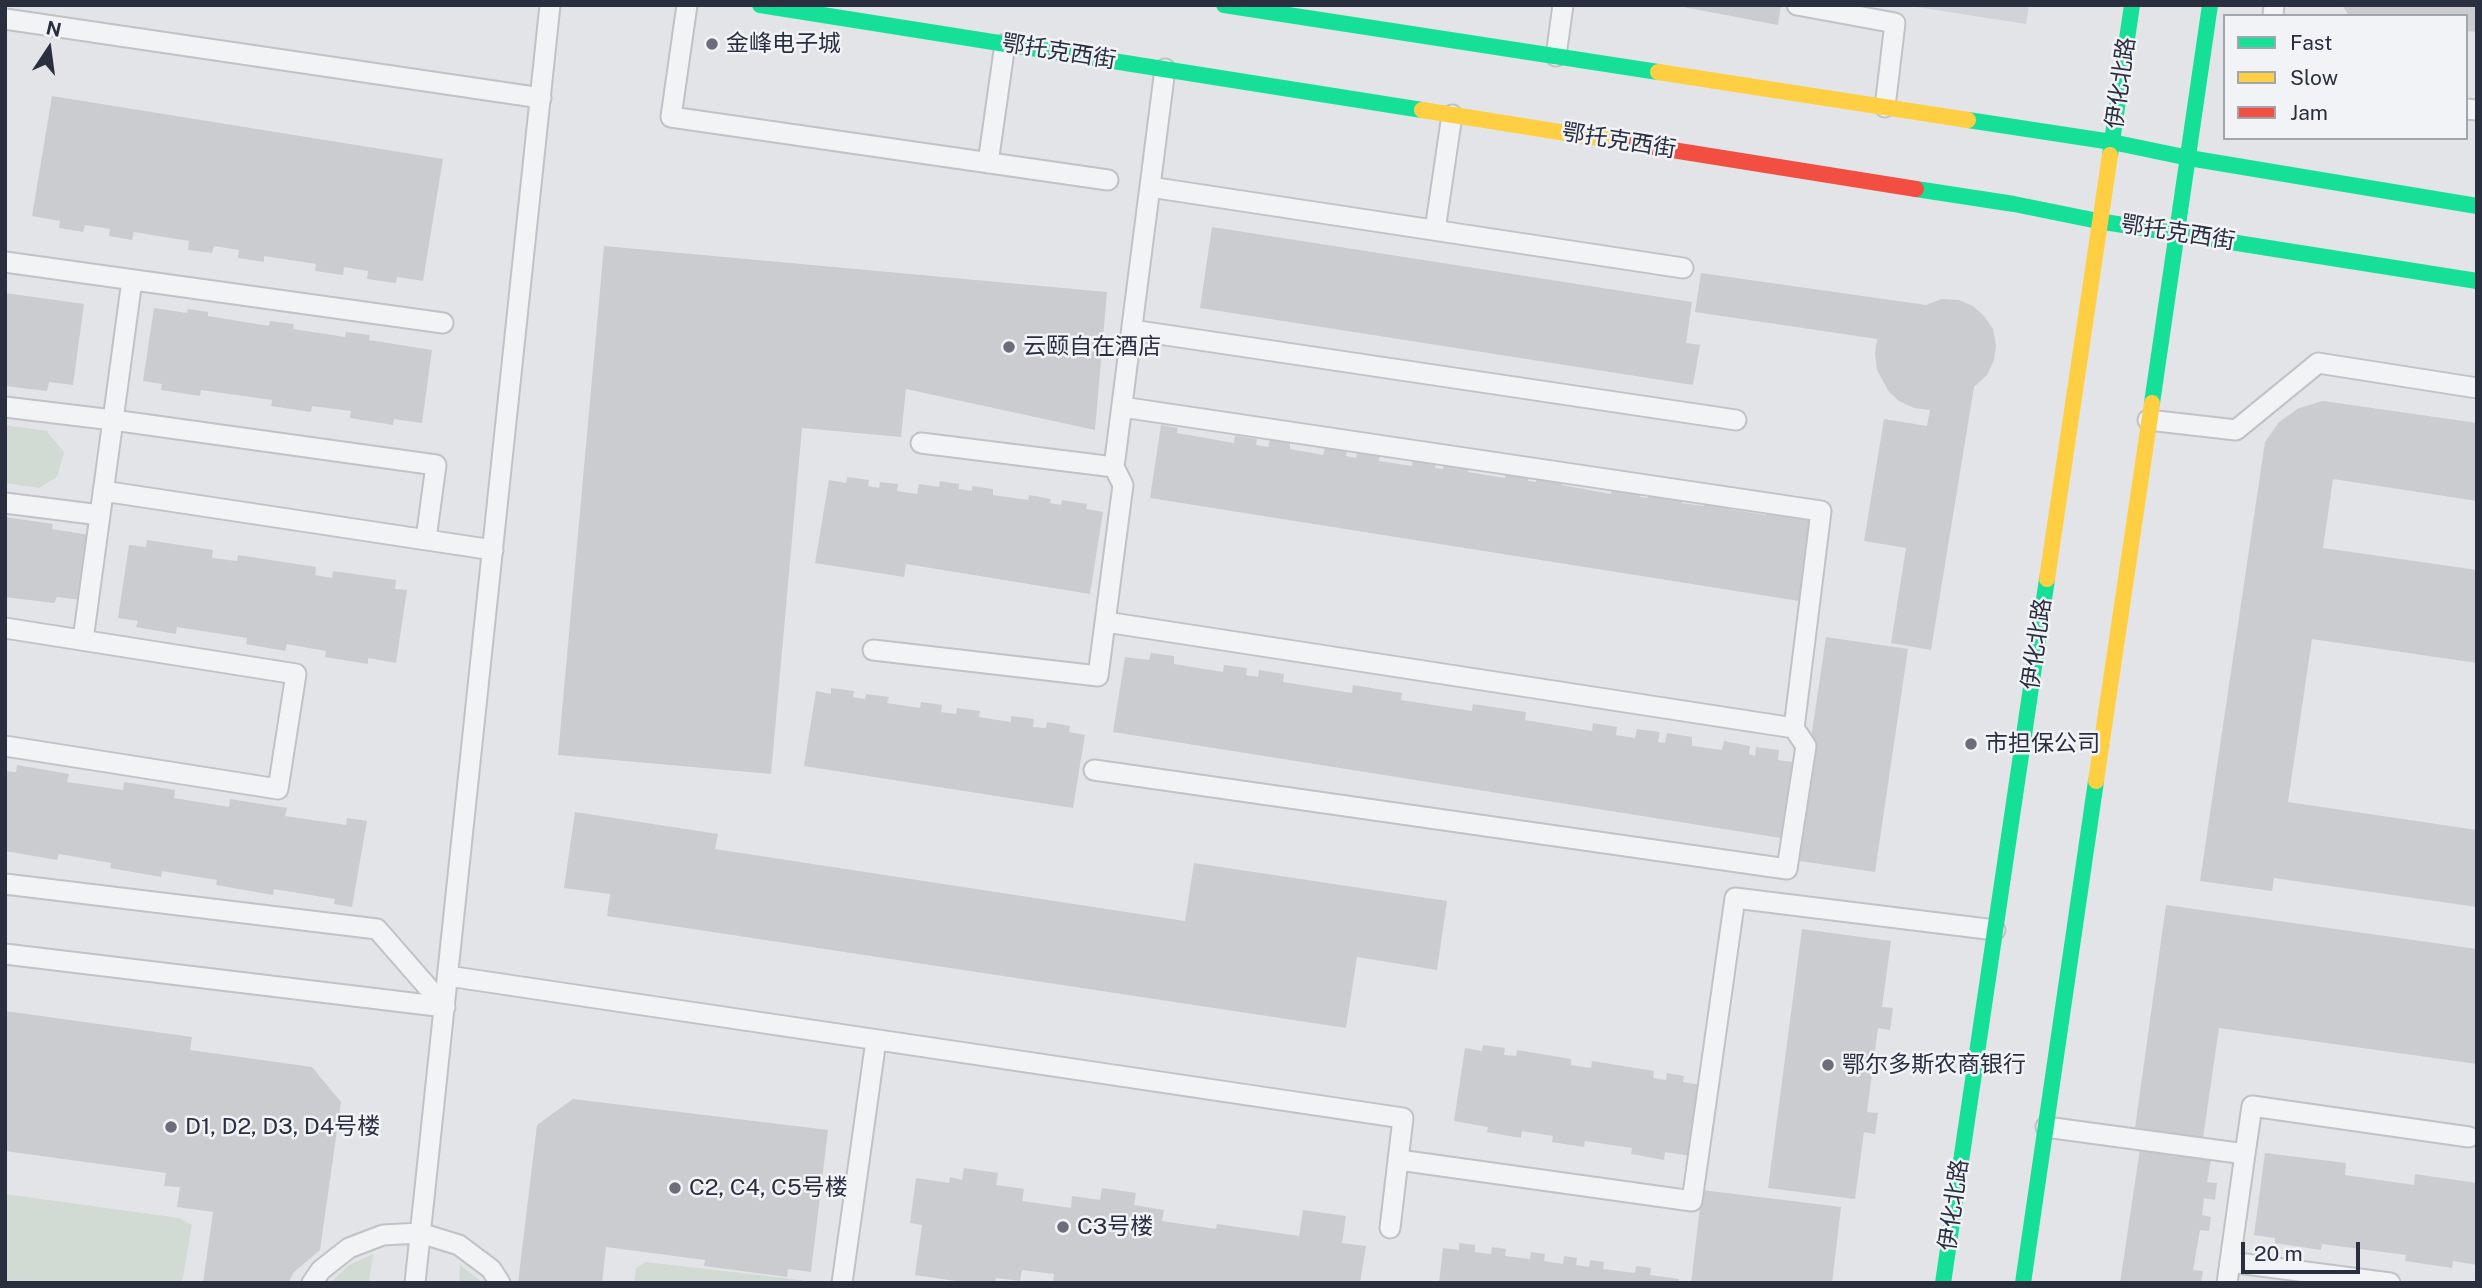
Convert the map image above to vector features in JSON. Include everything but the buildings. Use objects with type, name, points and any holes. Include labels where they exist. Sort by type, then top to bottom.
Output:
[{"type":"main road","name":"鄂托克西街","points":[[760,5],[2014,204],[2098,221],[2477,281]]},
{"type":"main road","points":[[1224,5],[2112,142],[2189,158],[2477,206]]},
{"type":"main road","name":"伊化北路","points":[[1943,1283],[2132,5]]},
{"type":"main road","points":[[2023,1283],[2210,5]]},
{"type":"lane","points":[[7,5],[5,18],[541,98]]},
{"type":"lane","points":[[415,1283],[550,5]]},
{"type":"lane","points":[[687,5],[671,117],[1108,180]]},
{"type":"lane","points":[[1556,56],[1563,5]]},
{"type":"lane","points":[[1797,5],[1895,23],[1885,107]]},
{"type":"lane","points":[[988,163],[1005,44]]},
{"type":"lane","points":[[873,650],[1098,676],[1123,485],[1114,467],[1165,69]]},
{"type":"lane","points":[[1434,230],[1452,115]]},
{"type":"lane","points":[[1150,187],[1682,268]]},
{"type":"lane","points":[[5,262],[443,323]]},
{"type":"lane","points":[[83,640],[132,280]]},
{"type":"lane","points":[[1132,330],[1736,420]]},
{"type":"lane","points":[[2148,420],[2236,430],[2318,363],[2477,388]]},
{"type":"lane","points":[[5,407],[436,465],[426,540]]},
{"type":"lane","points":[[1094,770],[1787,869],[1806,746],[1794,728],[1821,511],[1122,407]]},
{"type":"lane","points":[[921,443],[1114,467]]},
{"type":"lane","points":[[103,491],[493,550]]},
{"type":"lane","points":[[5,503],[100,514]]},
{"type":"lane","points":[[1106,622],[1794,728]]},
{"type":"lane","points":[[5,628],[296,674],[278,789],[5,746]]},
{"type":"lane","points":[[5,884],[377,929],[445,1007]]},
{"type":"lane","points":[[1399,1160],[1692,1201],[1735,898],[1995,930]]},
{"type":"lane","points":[[5,954],[445,1007]]},
{"type":"lane","points":[[448,976],[1404,1118],[1390,1228]]},
{"type":"lane","points":[[842,1283],[876,1040]]},
{"type":"lane","points":[[2227,1283],[2252,1106],[2469,1137]]},
{"type":"lane","points":[[2046,1127],[2245,1154]]},
{"type":"lane","points":[[312,1283],[321,1270],[349,1248],[383,1235],[420,1233],[459,1245],[491,1269],[500,1283]]},
{"type":"lane","points":[[2230,1262],[2390,1283]]},
{"type":"shaded area","points":[[1904,5],[2029,5],[2026,24]]},
{"type":"shaded area","points":[[5,425],[47,431],[64,452],[57,477],[39,488],[5,483]]},
{"type":"shaded area","points":[[5,1194],[179,1218],[192,1225],[182,1283],[5,1283]]},
{"type":"shaded area","points":[[373,1254],[369,1283],[330,1283],[349,1265]]},
{"type":"shaded area","points":[[646,1262],[802,1280],[805,1283],[634,1283],[636,1268]]},
{"type":"shaded area","points":[[460,1265],[482,1282],[482,1283],[459,1283]]},
{"type":"traffic: fast","points":[[760,5],[1422,110]]},
{"type":"traffic: fast","points":[[1224,5],[1658,72]]},
{"type":"traffic: fast","points":[[2110,155],[2132,5]]},
{"type":"traffic: fast","points":[[2152,403],[2210,5]]},
{"type":"traffic: fast","points":[[1968,120],[2112,142],[2189,158],[2477,206]]},
{"type":"traffic: fast","points":[[1916,189],[2014,204],[2098,221],[2477,281]]},
{"type":"traffic: fast","points":[[1943,1283],[2047,579]]},
{"type":"traffic: fast","points":[[2023,1283],[2096,781]]},
{"type":"traffic: slow","points":[[1658,72],[1968,120]]},
{"type":"traffic: slow","points":[[1422,110],[1635,144]]},
{"type":"traffic: slow","points":[[2047,579],[2110,155]]},
{"type":"traffic: slow","points":[[2096,781],[2152,403]]},
{"type":"traffic: jam","points":[[1635,144],[1916,189]]},
{"type":"place","name":"金峰电子城","points":[[712,44]]},
{"type":"place","name":"云颐自在酒店","points":[[1009,347]]},
{"type":"place","name":"市担保公司","points":[[1971,744]]},
{"type":"place","name":"鄂尔多斯农商银行","points":[[1828,1065]]},
{"type":"place","name":"D1, D2, D3, D4号楼","points":[[171,1127]]},
{"type":"place","name":"C2, C4, C5号楼","points":[[675,1188]]},
{"type":"place","name":"C3号楼","points":[[1063,1227]]}]
